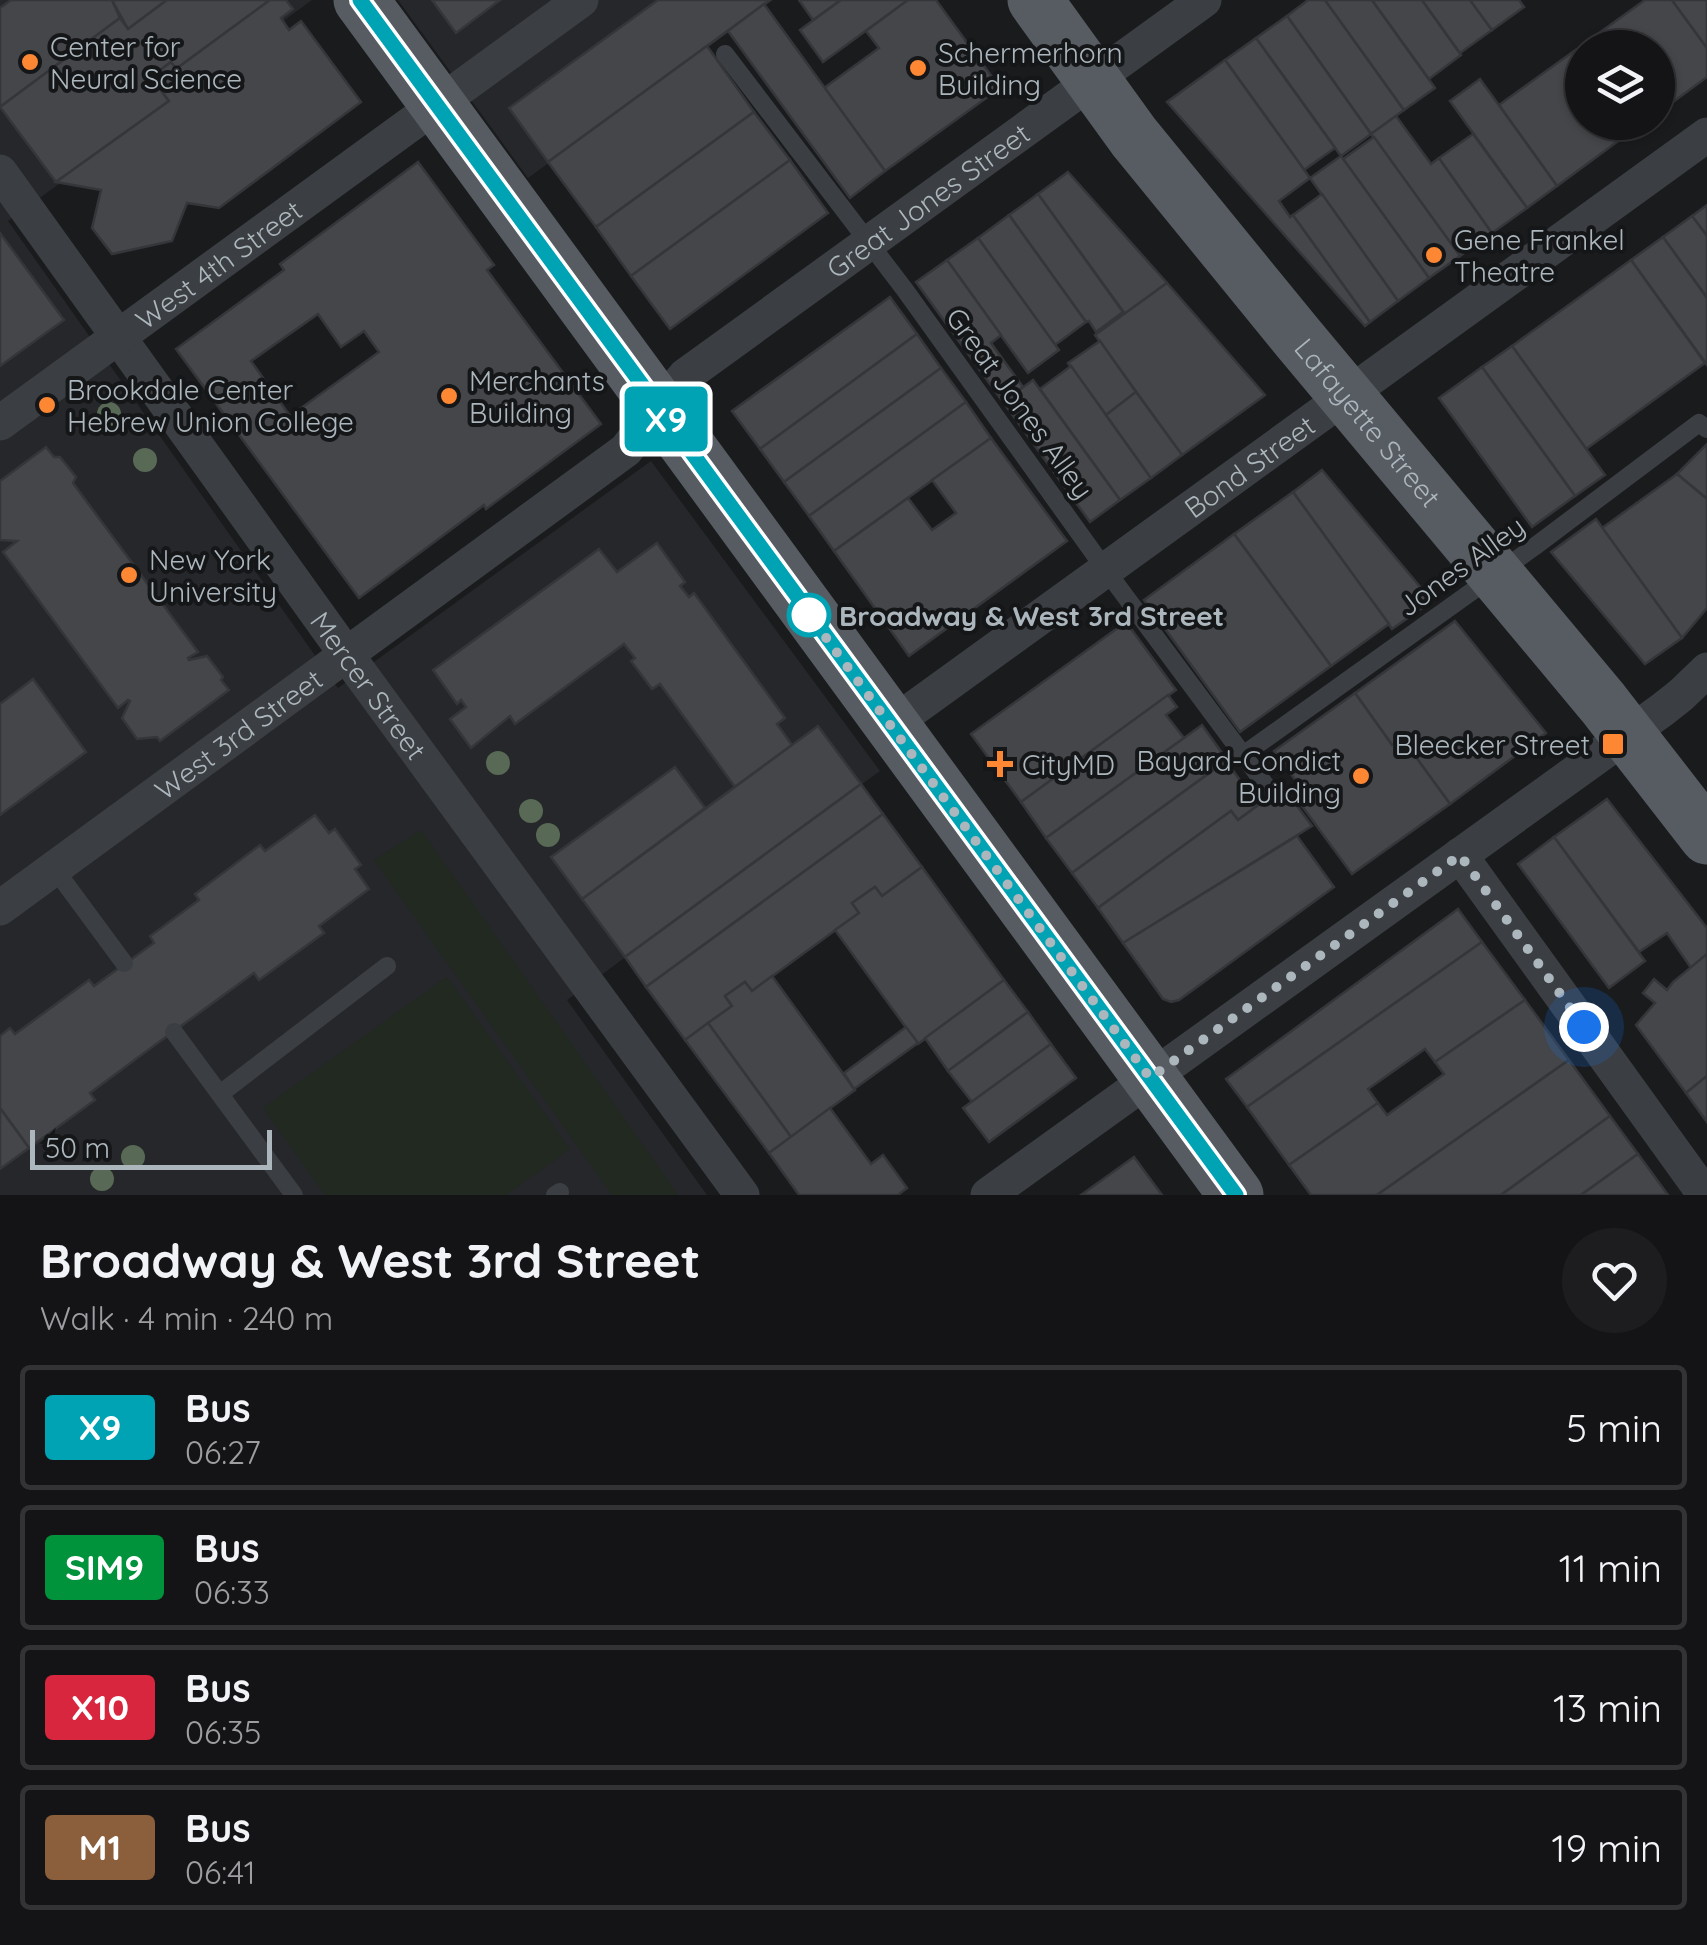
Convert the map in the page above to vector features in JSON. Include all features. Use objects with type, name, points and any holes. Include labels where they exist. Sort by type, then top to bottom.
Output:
[{"type":"main road","points":[[360,0],[1236,1195]]},
{"type":"main road","name":"Lafayette Street","points":[[1037,1],[1134,137],[1628,735],[1707,838]]},
{"type":"street","name":"West 4th Street","points":[[0,423],[581,0]]},
{"type":"street","name":"Great Jones Street","points":[[658,408],[686,376],[1204,0]]},
{"type":"street","name":"Bond Street","points":[[891,725],[1707,134]]},
{"type":"street","name":"Mercer Street","points":[[0,172],[742,1195]]},
{"type":"street","name":"West 3rd Street","points":[[0,908],[626,450],[658,408]]},
{"type":"street","points":[[988,1195],[1702,684]]},
{"type":"street","points":[[1460,855],[1705,1195]]},
{"type":"lane","name":"Great Jones Alley","points":[[725,54],[870,244],[1267,787]]},
{"type":"lane","name":"Jones Alley","points":[[1244,755],[1699,423],[1707,430]]},
{"type":"lane","points":[[54,868],[124,963]]},
{"type":"lane","points":[[220,1094],[387,966]]},
{"type":"lane","points":[[174,1032],[294,1195]]},
{"type":"shaded area","name":"New York University","points":[[0,0],[312,0],[8,221],[338,688],[651,461],[880,771],[567,1000],[707,1195],[0,1195]]},
{"type":"shaded area","points":[[398,0],[773,0],[528,178]]},
{"type":"shaded area","points":[[421,830],[678,1195],[612,1195],[374,860]]},
{"type":"shaded area","points":[[447,977],[570,1149],[506,1195],[325,1195],[263,1108]]},
{"type":"building","name":"Center for Neural Science","points":[[11,0],[112,0],[120,18],[0,107],[0,8]]},
{"type":"building","points":[[112,0],[167,0],[128,29]]},
{"type":"building","points":[[167,0],[270,0],[176,69],[171,62],[151,77],[169,101],[56,182],[0,107],[120,18],[128,29]]},
{"type":"building","points":[[270,0],[286,0],[293,9],[281,18],[289,30],[301,21],[361,102],[219,208],[187,203],[172,241],[112,254],[92,228],[101,190],[56,182],[169,101],[151,77],[171,62],[176,69]]},
{"type":"building","points":[[432,0],[500,0],[456,33]]},
{"type":"building","points":[[658,0],[770,0],[548,162],[509,108]]},
{"type":"building","points":[[799,0],[841,0],[813,20]]},
{"type":"building","points":[[841,0],[908,0],[823,62],[800,30]]},
{"type":"building","name":"Schermerhorn Building","points":[[908,0],[936,0],[1000,88],[885,171],[824,88],[879,48],[866,31]]},
{"type":"building","points":[[1308,0],[1325,0],[1404,110],[1371,134],[1287,16]]},
{"type":"building","points":[[1325,0],[1372,0],[1435,88],[1404,110]]},
{"type":"building","points":[[1372,0],[1422,0],[1461,55],[1429,79]]},
{"type":"building","points":[[1422,0],[1470,0],[1492,30],[1460,53]]},
{"type":"building","points":[[1470,0],[1519,0],[1524,7],[1492,30]]},
{"type":"building","points":[[1645,0],[1672,0],[1707,48],[1707,77],[1675,101],[1675,30],[1603,30]]},
{"type":"building","points":[[1672,0],[1707,0],[1707,48]]},
{"type":"building","points":[[764,4],[885,171],[850,198],[728,31]]},
{"type":"building","points":[[1287,16],[1371,134],[1341,156],[1256,38]]},
{"type":"building","points":[[1256,38],[1335,148],[1304,170],[1225,60]]},
{"type":"building","points":[[707,46],[754,112],[596,227],[548,162]]},
{"type":"building","points":[[1565,58],[1565,140],[1620,140],[1557,186],[1499,105]]},
{"type":"building","points":[[1225,60],[1310,178],[1279,201],[1370,322],[1365,326],[1167,102]]},
{"type":"building","points":[[1480,79],[1557,186],[1527,208],[1450,101]]},
{"type":"building","points":[[754,112],[790,160],[631,276],[596,227]]},
{"type":"building","points":[[1396,116],[1431,164],[1439,158],[1492,233],[1460,256],[1371,134]]},
{"type":"building","points":[[1473,134],[1527,208],[1492,233],[1439,158]]},
{"type":"building","points":[[1374,137],[1460,256],[1429,278],[1343,159]]},
{"type":"building","points":[[1341,156],[1429,278],[1398,301],[1310,178]]},
{"type":"building","points":[[790,160],[828,213],[670,329],[631,276]]},
{"type":"building","name":"Merchants Building","points":[[418,162],[494,265],[487,270],[601,424],[359,598],[176,349],[284,270],[280,264]],"holes":[[[318,314],[341,347],[364,331],[379,352],[290,416],[251,361]]]},
{"type":"building","points":[[1068,172],[1167,283],[1125,314],[1038,194]]},
{"type":"building","points":[[1038,194],[1123,312],[1096,332],[1009,215]]},
{"type":"building","points":[[1322,194],[1398,301],[1370,322],[1293,215]]},
{"type":"building","points":[[1707,205],[1707,236],[1692,216]]},
{"type":"building","points":[[1009,215],[1086,322],[1055,345],[978,238]]},
{"type":"building","points":[[1692,216],[1707,236],[1707,298],[1663,237]]},
{"type":"building","points":[[0,233],[64,320],[0,366]]},
{"type":"building","points":[[1663,237],[1707,298],[1707,365],[1631,260]]},
{"type":"building","points":[[978,238],[1059,350],[1028,373],[947,260]]},
{"type":"building","points":[[947,260],[1001,335],[991,343],[1023,387],[1003,402],[916,282]]},
{"type":"building","points":[[1631,260],[1705,363],[1586,449],[1512,346]]},
{"type":"building","points":[[1167,283],[1265,395],[1182,455],[1095,335]]},
{"type":"building","points":[[890,297],[917,334],[760,449],[732,411]]},
{"type":"building","points":[[917,334],[941,368],[784,482],[760,449]]},
{"type":"building","points":[[1100,341],[1136,392],[1106,415],[1068,363]]},
{"type":"building","points":[[1512,346],[1605,475],[1575,496],[1482,367]]},
{"type":"building","points":[[1071,366],[1151,478],[1120,500],[1040,389]]},
{"type":"building","points":[[1482,367],[1575,496],[1532,527],[1439,398]]},
{"type":"building","points":[[941,368],[966,402],[809,516],[784,482]]},
{"type":"building","points":[[1033,380],[1120,500],[1090,522],[1003,402]]},
{"type":"building","points":[[1136,392],[1182,455],[1151,478],[1106,415]]},
{"type":"building","points":[[966,402],[991,438],[834,551],[809,516]]},
{"type":"building","points":[[991,438],[1067,541],[909,656],[834,551],[908,498],[932,530],[956,513],[932,480]]},
{"type":"building","points":[[1707,444],[1707,499],[1677,474]]},
{"type":"building","points":[[46,447],[76,477],[73,483],[198,652],[189,660],[207,656],[229,690],[160,741],[157,737],[137,739],[122,718],[130,701],[118,708],[3,552],[17,541],[0,540],[0,481]]},
{"type":"building","points":[[1322,470],[1432,601],[1392,629],[1293,492]]},
{"type":"building","points":[[1677,474],[1707,499],[1707,608],[1682,638],[1602,528]]},
{"type":"building","points":[[1293,492],[1389,624],[1331,666],[1234,534]]},
{"type":"building","points":[[1596,519],[1682,638],[1645,664],[1551,552]]},
{"type":"building","points":[[1234,534],[1331,666],[1240,732],[1144,600]]},
{"type":"building","points":[[657,543],[685,582],[680,586],[689,597],[694,593],[785,718],[777,724],[792,745],[735,787],[660,684],[652,689],[631,661],[635,658],[624,644],[515,724],[510,716],[471,748],[450,719],[466,707],[461,700],[457,704],[433,670],[599,549],[617,572]]},
{"type":"building","points":[[1455,621],[1546,733],[1450,804],[1402,738],[1392,745],[1355,693]]},
{"type":"building","points":[[1126,622],[1176,690],[1021,802],[971,734]]},
{"type":"building","points":[[33,679],[86,752],[0,815],[0,704]]},
{"type":"building","name":"Bayard-Condict Building","points":[[1355,693],[1392,745],[1402,738],[1450,804],[1352,874],[1302,806],[1310,800],[1274,751]]},
{"type":"building","points":[[1168,695],[1177,707],[1166,715],[1184,738],[1046,838],[1021,802]]},
{"type":"building","points":[[1202,725],[1227,760],[1072,873],[1046,838]]},
{"type":"building","points":[[818,726],[861,784],[625,957],[582,899]]},
{"type":"building","points":[[1226,761],[1258,805],[1238,820],[1231,811],[1098,908],[1072,873]]},
{"type":"building","points":[[675,767],[705,808],[582,899],[551,857]]},
{"type":"building","points":[[861,784],[883,814],[646,987],[625,957]]},
{"type":"building","points":[[1283,787],[1312,826],[1123,943],[1098,908],[1231,811],[1238,820]]},
{"type":"building","points":[[1607,799],[1707,928],[1707,954],[1691,968],[1667,933],[1639,952],[1554,837]]},
{"type":"building","points":[[883,814],[922,867],[882,896],[875,887],[852,903],[859,913],[752,991],[745,982],[725,996],[732,1006],[685,1040],[646,987]]},
{"type":"building","points":[[315,815],[329,833],[335,829],[361,865],[355,869],[369,889],[319,926],[324,933],[259,980],[254,973],[144,1053],[90,1093],[95,1100],[29,1148],[0,1108],[0,1036],[10,1028],[15,1034],[89,980],[94,986],[154,943],[150,936],[199,900],[195,894],[260,845],[265,851]]},
{"type":"building","points":[[1297,836],[1334,887],[1179,1000],[1163,999],[1123,943]]},
{"type":"building","points":[[1554,837],[1645,961],[1609,988],[1518,864]]},
{"type":"building","points":[[922,867],[1004,980],[918,1044],[835,930],[859,913],[852,903],[875,887],[882,896]]},
{"type":"building","points":[[1458,909],[1482,942],[1247,1107],[1226,1079]]},
{"type":"building","points":[[1482,942],[1525,1000],[1435,1062],[1425,1049],[1368,1089],[1378,1103],[1289,1165],[1247,1107]]},
{"type":"building","points":[[1707,954],[1707,1076],[1686,1093],[1636,1025],[1655,1003],[1643,993],[1654,979],[1667,990]]},
{"type":"building","points":[[772,976],[855,1090],[791,1137],[708,1023],[732,1006],[725,996],[745,982],[752,991]]},
{"type":"building","points":[[1004,980],[1028,1012],[948,1071],[925,1038]]},
{"type":"building","points":[[1525,1000],[1569,1060],[1377,1195],[1311,1195],[1289,1165],[1378,1103],[1387,1115],[1444,1074],[1435,1062]]},
{"type":"building","points":[[1028,1012],[1051,1044],[972,1102],[948,1071]]},
{"type":"building","points":[[708,1023],[791,1137],[769,1153],[685,1040]]},
{"type":"building","points":[[906,1027],[918,1043],[854,1089],[844,1073]]},
{"type":"building","points":[[1051,1044],[1076,1078],[989,1142],[963,1108]]},
{"type":"building","points":[[1569,1060],[1610,1116],[1501,1195],[1377,1195]]},
{"type":"building","points":[[1707,1076],[1707,1122],[1686,1093]]},
{"type":"building","points":[[0,1108],[29,1148],[0,1169]]},
{"type":"building","points":[[830,1108],[871,1164],[883,1155],[907,1188],[898,1195],[799,1195],[769,1153]]},
{"type":"building","points":[[1610,1116],[1638,1154],[1581,1195],[1501,1195]]},
{"type":"building","points":[[1638,1154],[1668,1195],[1581,1195]]},
{"type":"building","points":[[1134,1157],[1162,1195],[1081,1195]]},
{"type":"bus line","name":"X9","points":[[360,0],[1236,1195]]},
{"type":"place","name":"Center for Neural Science","points":[[30,62]]},
{"type":"place","name":"Schermerhorn Building","points":[[918,68]]},
{"type":"place","name":"Gene Frankel Theatre","points":[[1434,255]]},
{"type":"place","name":"Merchants Building","points":[[449,396]]},
{"type":"place","name":"Brookdale Center Hebrew Union College","points":[[47,405]]},
{"type":"place","name":"New York University","points":[[129,575]]},
{"type":"place","name":"Broadway & West 3rd Street","points":[[809,615]]},
{"type":"place","name":"Bleecker Street","points":[[1613,744]]},
{"type":"place","name":"CityMD","points":[[1000,764]]},
{"type":"place","name":"Bayard-Condict Building","points":[[1361,776]]},
{"type":"route","points":[[809,615],[807,612],[1150,1078],[1460,855],[1584,1027]]}]
